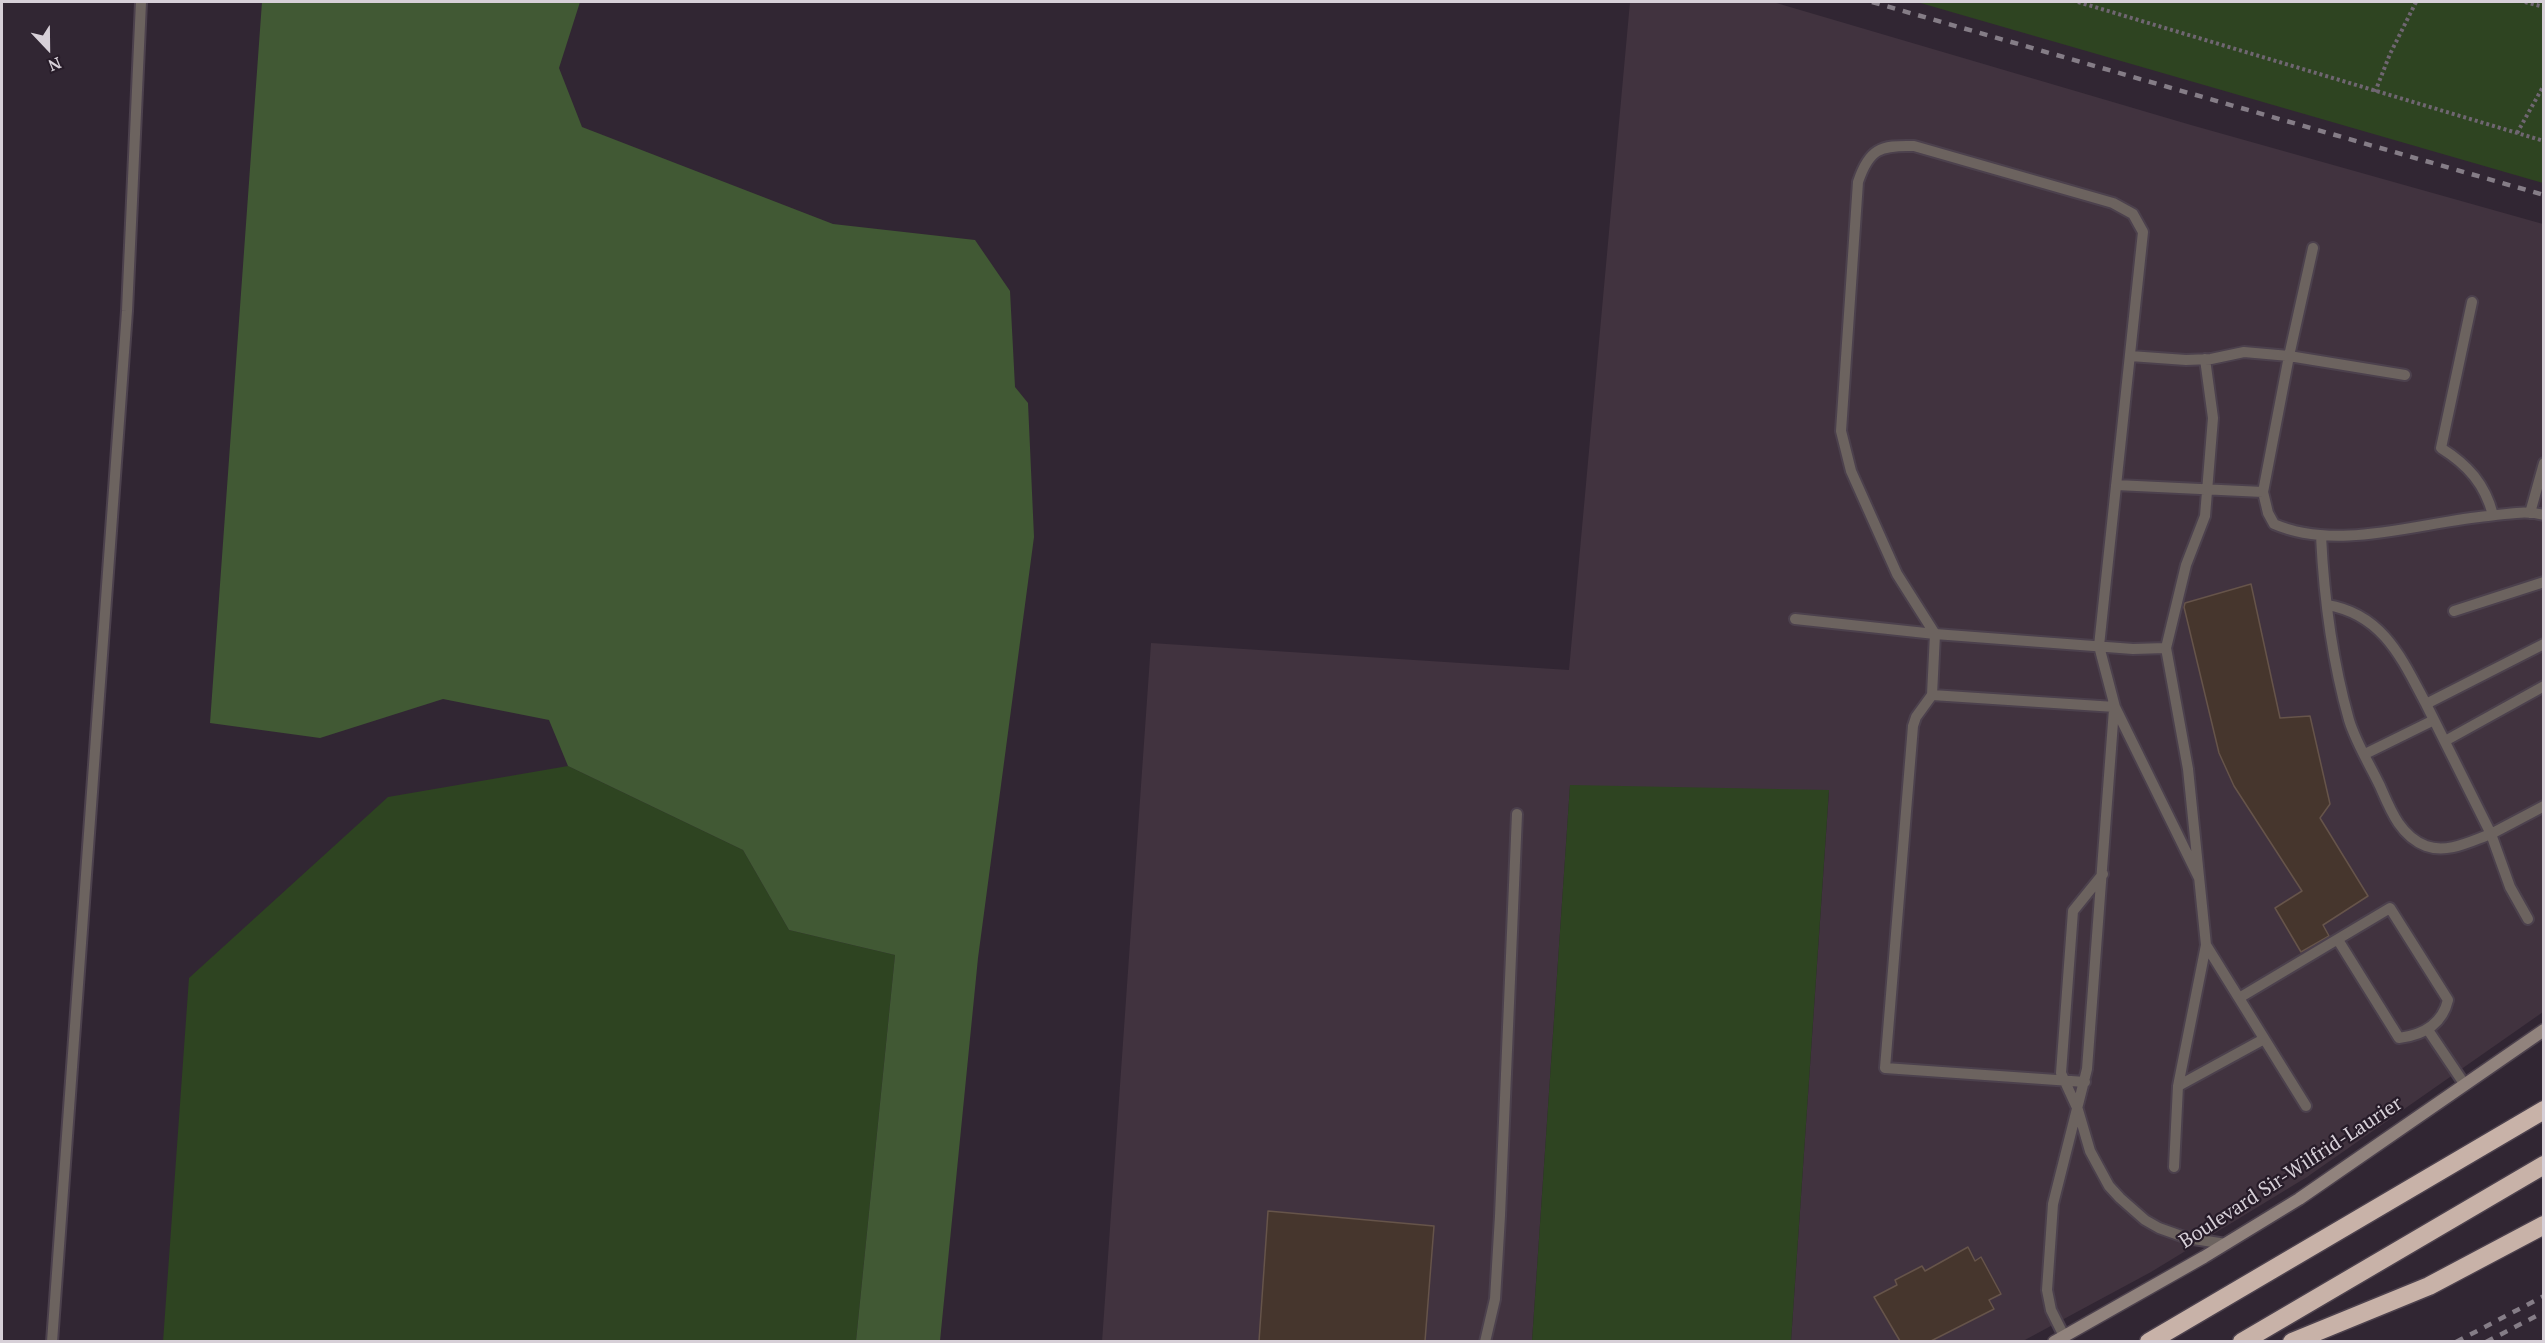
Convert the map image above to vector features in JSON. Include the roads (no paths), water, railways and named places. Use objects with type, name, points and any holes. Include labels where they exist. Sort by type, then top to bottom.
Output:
[{"type":"highway","points":[[2148,1341],[2544,1110]]},
{"type":"highway","points":[[2242,1341],[2544,1165]]},
{"type":"highway","points":[[2292,1341],[2430,1286],[2544,1225]]},
{"type":"street","name":"Boulevard Sir-Wilfrid-Laurier","points":[[2059,1339],[2226,1244],[2324,1183],[2544,1030]]},
{"type":"lane","points":[[52,1341],[127,310],[141,2]]},
{"type":"lane","points":[[2085,1082],[1885,1068],[1913,726],[1916,717],[1932,695],[1935,634],[1897,574],[1851,471],[1841,431],[1854,214],[1858,182],[1865,161],[1876,151],[1891,146],[1914,146],[2059,186],[2113,203],[2133,214],[2143,232],[2099,646],[2115,707],[2199,878]]},
{"type":"lane","points":[[2313,248],[2289,356],[2264,492],[2268,513],[2274,524],[2289,531],[2321,536],[2345,536],[2493,515],[2530,513],[2544,515]]},
{"type":"lane","points":[[2472,302],[2441,448],[2471,471],[2487,494],[2493,515]]},
{"type":"lane","points":[[2130,356],[2205,359],[2244,352],[2289,356],[2405,375]]},
{"type":"lane","points":[[2174,1167],[2178,1086],[2206,945],[2188,769],[2166,648],[2186,565],[2205,516],[2209,489],[2213,418],[2205,359]]},
{"type":"lane","points":[[2530,513],[2544,463]]},
{"type":"lane","points":[[2116,485],[2264,492]]},
{"type":"lane","points":[[2321,536],[2332,648],[2350,722],[2400,827],[2409,837],[2425,846],[2440,849],[2456,847],[2491,834],[2544,806]]},
{"type":"lane","points":[[2454,611],[2544,582]]},
{"type":"lane","points":[[2327,605],[2347,608],[2364,617],[2393,645],[2426,704],[2491,834],[2510,887],[2528,919]]},
{"type":"lane","points":[[1795,619],[1935,634],[2099,646],[2166,648]]},
{"type":"lane","points":[[2426,704],[2544,644]]},
{"type":"lane","points":[[2445,741],[2544,686]]},
{"type":"lane","points":[[1932,695],[2115,707]]},
{"type":"lane","points":[[2059,1339],[2048,1300],[2047,1279],[2053,1204],[2085,1082],[2115,707]]},
{"type":"lane","points":[[2365,754],[2434,720]]},
{"type":"lane","points":[[1485,1341],[1495,1299],[1517,814]]},
{"type":"lane","points":[[2103,874],[2073,911],[2061,1073],[2078,1110],[2090,1151],[2109,1186],[2132,1210],[2152,1224],[2174,1234],[2226,1244]]},
{"type":"lane","points":[[2239,998],[2390,908],[2448,1000],[2439,1019],[2428,1030],[2399,1038],[2338,940]]},
{"type":"lane","points":[[2206,945],[2307,1106]]},
{"type":"lane","points":[[2428,1030],[2465,1085]]},
{"type":"lane","points":[[2178,1086],[2264,1039]]},
{"type":"railway","points":[[1872,2],[2544,195]]},
{"type":"railway","points":[[2456,1342],[2544,1296]]},
{"type":"railway","points":[[2486,1342],[2544,1312]]}]
